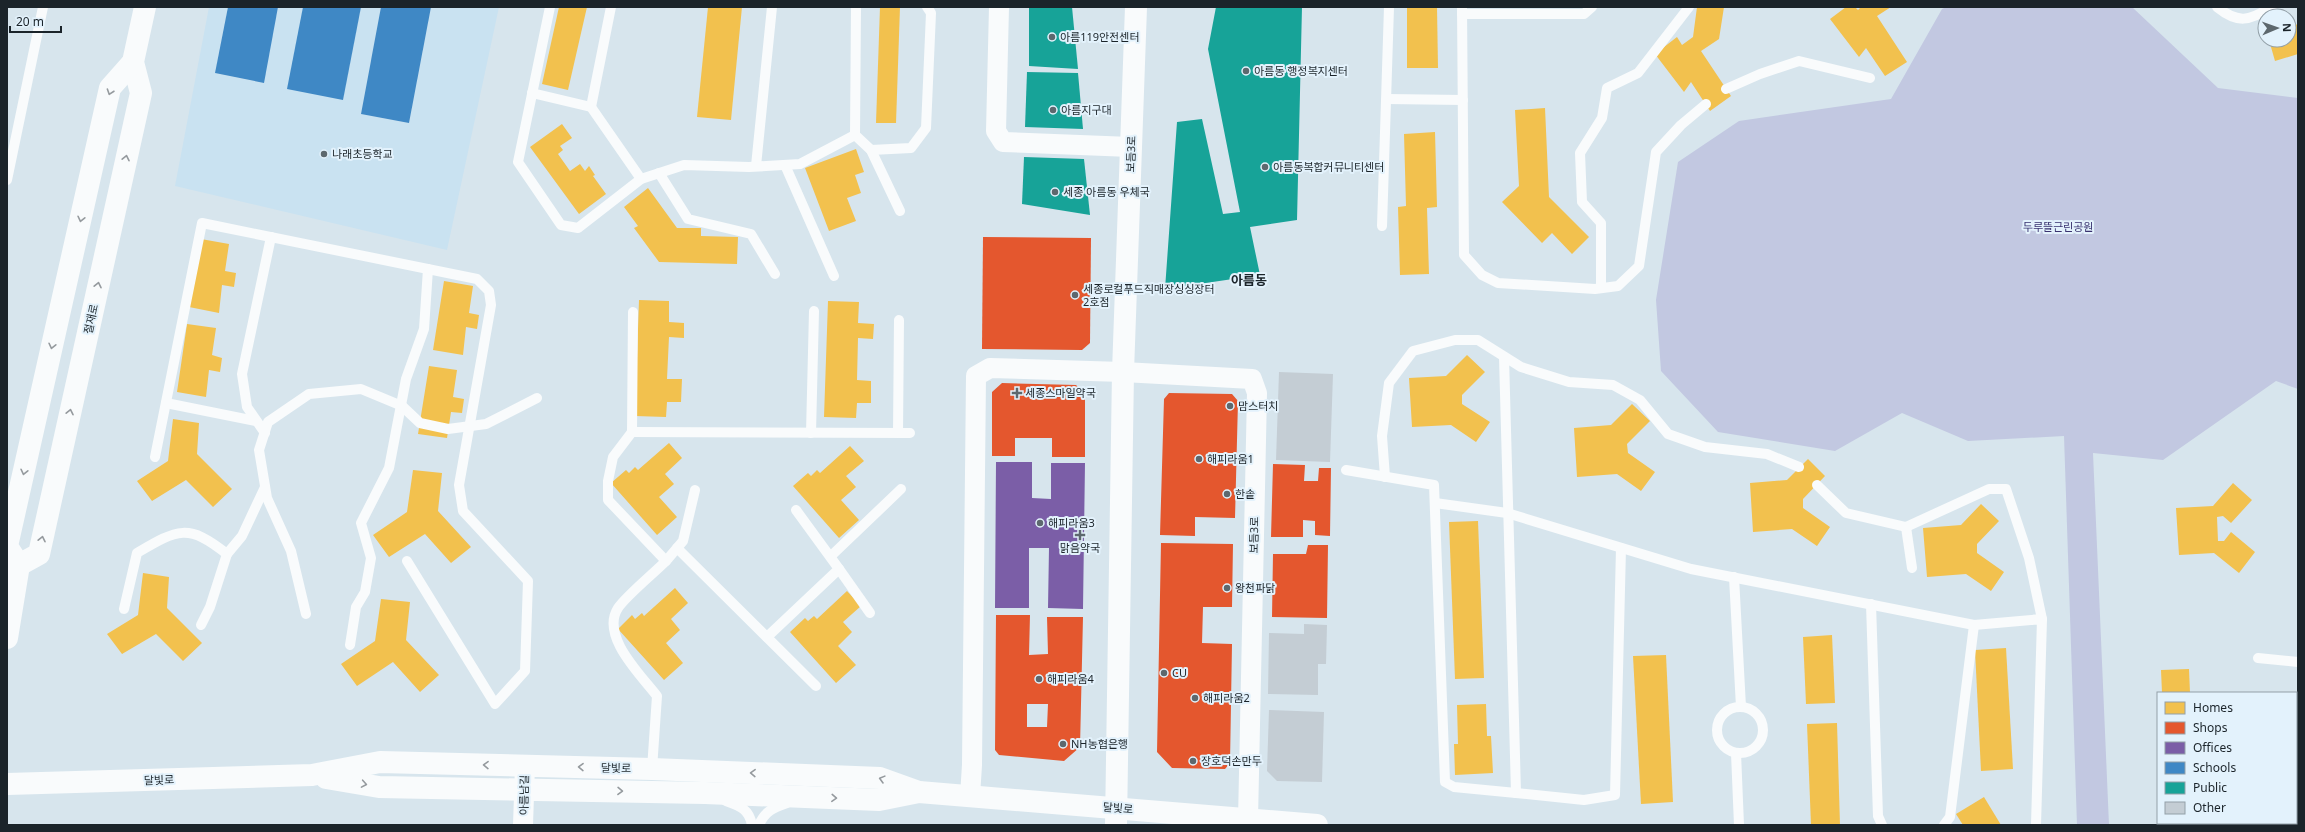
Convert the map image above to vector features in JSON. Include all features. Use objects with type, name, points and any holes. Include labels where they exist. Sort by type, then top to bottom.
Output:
[{"type":"street","name":"절재로","points":[[133,62],[110,88],[8,546],[19,565],[39,554],[141,93],[133,62],[145,7]]},
{"type":"street","points":[[999,7],[996,131],[1002,142],[1131,147]]},
{"type":"street","name":"보듬3로","points":[[1117,816],[1123,372],[1136,7]]},
{"type":"street","points":[[970,796],[976,376],[990,368],[1123,372]]},
{"type":"street","name":"보듬3로","points":[[1123,372],[1252,379],[1257,393],[1248,820]]},
{"type":"street","points":[[7,638],[19,565]]},
{"type":"street","name":"달빛로","points":[[7,784],[312,775],[380,762],[652,769],[880,778],[919,792],[970,796],[1117,816],[1248,820],[1317,825]]},
{"type":"street","name":"아름남길","points":[[523,825],[525,789],[524,766]]},
{"type":"street","name":"달빛로","points":[[312,775],[379,787],[705,793],[879,800],[919,792]]},
{"type":"lane","points":[[7,180],[43,7]]},
{"type":"lane","points":[[550,7],[518,162],[561,225],[578,228],[641,179],[684,165],[756,166],[800,164],[855,135]]},
{"type":"lane","points":[[591,107],[612,7]]},
{"type":"lane","points":[[756,166],[772,7]]},
{"type":"lane","points":[[856,7],[855,135],[871,150],[900,211]]},
{"type":"lane","points":[[871,150],[911,148],[926,128],[931,13],[927,7]]},
{"type":"lane","points":[[1382,226],[1389,7]]},
{"type":"lane","points":[[1592,7],[1584,14],[1462,11],[1464,254],[1482,275],[1498,283],[1601,288],[1618,286],[1639,266],[1656,152],[1681,126],[1706,104]]},
{"type":"lane","points":[[1601,288],[1601,223],[1582,202],[1580,153],[1602,118],[1607,88],[1638,73],[1689,7]]},
{"type":"lane","points":[[2217,7],[2231,18],[2255,17],[2272,7]]},
{"type":"lane","points":[[1726,89],[1760,74],[1799,61],[1870,78]]},
{"type":"lane","points":[[532,93],[591,107],[641,179]]},
{"type":"lane","points":[[1387,99],[1463,100]]},
{"type":"lane","points":[[785,165],[834,276]]},
{"type":"lane","points":[[659,173],[688,219],[751,234],[775,274]]},
{"type":"lane","points":[[155,457],[202,223],[477,278],[489,291],[491,305],[459,485],[463,511],[528,581],[525,671],[495,704],[407,561]]},
{"type":"lane","points":[[265,433],[247,407],[242,374],[271,237]]},
{"type":"lane","points":[[350,645],[356,607],[365,592],[371,558],[361,523],[389,468],[406,379],[424,329],[428,269]]},
{"type":"lane","points":[[811,432],[814,311]]},
{"type":"lane","points":[[633,312],[632,432],[613,457],[608,481],[608,500],[666,561]]},
{"type":"lane","points":[[898,433],[899,320]]},
{"type":"lane","points":[[1385,477],[1382,436],[1389,382],[1414,351],[1455,340],[1478,340],[1521,367],[1569,382],[1613,385],[1640,400],[1668,434],[1705,447],[1767,454],[1800,467]]},
{"type":"lane","points":[[1504,357],[1507,513],[1516,793]]},
{"type":"lane","points":[[306,614],[291,551],[266,498],[259,450],[268,422],[309,394],[361,389],[402,406],[420,423],[448,429],[486,424],[537,398]]},
{"type":"lane","points":[[166,403],[256,421]]},
{"type":"lane","points":[[632,432],[910,433]]},
{"type":"lane","points":[[1346,470],[1434,485],[1445,782],[1454,787],[1584,800],[1615,795],[1621,548]]},
{"type":"lane","points":[[1817,485],[1846,513],[1906,527],[1989,489],[2006,489],[2029,558],[2042,619],[2036,825]]},
{"type":"lane","points":[[201,625],[210,607],[227,554],[242,536],[265,487]]},
{"type":"lane","points":[[831,556],[901,489]]},
{"type":"lane","points":[[652,769],[656,696],[620,650],[613,628],[617,609],[666,561],[683,541],[695,490]]},
{"type":"lane","points":[[1435,503],[1507,513],[1691,569],[1974,625],[2042,619]]},
{"type":"lane","points":[[796,510],[831,556],[839,570],[870,613]]},
{"type":"lane","points":[[1906,527],[1912,568]]},
{"type":"lane","points":[[124,609],[137,553],[167,535],[192,533],[207,538],[227,554]]},
{"type":"lane","points":[[677,548],[816,686]]},
{"type":"lane","points":[[767,637],[839,570]]},
{"type":"lane","points":[[1734,577],[1741,707]]},
{"type":"lane","points":[[1871,604],[1878,816],[1882,825]]},
{"type":"lane","points":[[1944,825],[1950,817],[1974,625]]},
{"type":"lane","points":[[2258,658],[2298,662]]},
{"type":"lane","points":[[1741,707],[1748,708],[1760,717],[1764,732],[1762,739],[1755,748],[1744,753],[1736,753],[1723,746],[1717,732],[1721,717],[1726,711],[1741,707]]},
{"type":"lane","points":[[1736,753],[1739,825]]},
{"type":"lane","points":[[705,793],[742,807],[750,815],[752,825]]},
{"type":"lane","points":[[759,825],[763,815],[773,808],[808,797]]},
{"type":"shaded area","name":"나래초등학교","points":[[209,7],[228,7],[215,73],[263,83],[278,7],[381,7],[361,114],[409,123],[431,7],[499,7],[447,250],[175,186]]},
{"type":"green space","name":"두루뜰근린공원","points":[[1946,7],[2132,7],[2218,88],[2298,98],[2298,389],[2276,381],[2163,460],[2093,453],[2109,825],[2077,825],[2064,436],[1968,441],[1902,413],[1835,451],[1718,432],[1661,371],[1656,300],[1678,162],[1739,121],[1891,99],[1942,9]]},
{"type":"green space","points":[[2297,824],[2298,825],[2250,825]]},
{"type":"building: Homes","points":[[559,7],[587,7],[568,90],[542,84]]},
{"type":"building: Homes","points":[[708,7],[742,7],[731,120],[697,117]]},
{"type":"building: Homes","points":[[880,7],[900,7],[896,123],[876,123]]},
{"type":"building: Homes","points":[[1407,7],[1437,7],[1438,68],[1407,68]]},
{"type":"building: Homes","points":[[1697,7],[1724,7],[1719,39],[1701,51],[1731,96],[1710,111],[1691,82],[1684,92],[1655,54],[1677,37],[1682,45],[1693,37]]},
{"type":"building: Homes","points":[[1846,7],[1855,7],[1858,10],[1861,7],[1891,7],[1877,16],[1907,62],[1885,76],[1866,48],[1859,57],[1830,19]]},
{"type":"building: Homes","points":[[2297,24],[2298,54],[2275,61],[2271,48],[2297,48]]},
{"type":"building: Homes","points":[[1545,108],[1549,197],[1589,237],[1572,254],[1552,233],[1542,243],[1502,202],[1519,186],[1515,110]]},
{"type":"building: Homes","points":[[562,124],[572,138],[560,146],[563,150],[558,154],[570,171],[580,164],[585,171],[589,166],[595,175],[593,176],[606,194],[579,214],[530,147]]},
{"type":"building: Homes","points":[[1435,132],[1437,207],[1427,208],[1429,274],[1400,275],[1398,207],[1406,206],[1404,134]]},
{"type":"building: Homes","points":[[856,149],[864,172],[855,175],[861,193],[847,198],[856,221],[829,231],[805,168]]},
{"type":"building: Homes","points":[[648,188],[677,228],[701,228],[701,236],[738,237],[737,264],[659,262],[634,228],[638,226],[624,207]]},
{"type":"building: Homes","points":[[201,239],[229,244],[225,271],[236,273],[234,287],[222,285],[219,313],[189,307]]},
{"type":"building: Homes","points":[[444,281],[473,286],[469,313],[479,315],[477,329],[466,327],[463,355],[433,350]]},
{"type":"building: Homes","points":[[639,300],[669,301],[669,322],[684,323],[684,338],[669,337],[667,379],[682,379],[681,402],[667,402],[666,417],[635,416]]},
{"type":"building: Homes","points":[[828,301],[859,302],[858,323],[874,324],[873,339],[858,338],[857,380],[871,381],[871,403],[857,403],[856,418],[824,417]]},
{"type":"building: Homes","points":[[187,324],[216,328],[212,355],[222,358],[220,372],[209,370],[206,397],[177,392]]},
{"type":"building: Homes","points":[[1467,355],[1485,372],[1462,395],[1462,404],[1490,422],[1476,442],[1451,425],[1412,427],[1409,378],[1446,376]]},
{"type":"building: Homes","points":[[429,366],[457,370],[453,397],[464,399],[462,413],[451,412],[447,438],[418,434]]},
{"type":"building: Homes","points":[[1632,404],[1650,421],[1627,444],[1628,453],[1655,472],[1641,491],[1617,474],[1577,477],[1574,428],[1611,425]]},
{"type":"building: Homes","points":[[173,419],[199,423],[197,454],[232,489],[213,507],[186,480],[152,501],[137,481],[168,461]]},
{"type":"building: Homes","points":[[669,443],[682,458],[665,474],[674,484],[659,497],[677,517],[657,535],[611,483],[626,470],[629,473],[635,467],[638,470]]},
{"type":"building: Homes","points":[[850,446],[864,461],[846,476],[856,487],[841,500],[859,520],[839,538],[793,486],[808,473],[811,476],[817,470],[820,473]]},
{"type":"building: Homes","points":[[1808,459],[1825,476],[1803,499],[1803,508],[1830,527],[1817,546],[1792,529],[1753,532],[1750,483],[1787,480]]},
{"type":"building: Homes","points":[[413,470],[442,473],[438,511],[471,547],[451,563],[425,534],[389,557],[373,535],[407,512]]},
{"type":"building: Homes","points":[[2233,483],[2252,500],[2231,523],[2223,516],[2217,517],[2218,541],[2224,541],[2231,532],[2255,552],[2239,573],[2214,553],[2179,555],[2176,508],[2213,506]]},
{"type":"building: Homes","points":[[1981,504],[1999,521],[1977,544],[1977,553],[2004,572],[1991,591],[1966,574],[1927,577],[1923,528],[1961,525]]},
{"type":"building: Homes","points":[[1478,521],[1484,678],[1455,679],[1449,522]]},
{"type":"building: Homes","points":[[143,573],[169,577],[167,608],[202,643],[183,661],[156,634],[122,654],[107,634],[138,615]]},
{"type":"building: Homes","points":[[675,588],[688,603],[671,619],[680,630],[666,643],[683,663],[664,680],[618,629],[632,615],[635,619],[642,613],[644,616]]},
{"type":"building: Homes","points":[[847,591],[861,606],[843,622],[852,632],[838,646],[856,665],[836,683],[790,632],[805,618],[808,621],[814,616],[817,619]]},
{"type":"building: Homes","points":[[381,599],[410,602],[406,640],[439,675],[420,692],[393,662],[357,686],[341,664],[375,641]]},
{"type":"building: Homes","points":[[1832,635],[1835,703],[1806,704],[1803,637]]},
{"type":"building: Homes","points":[[2006,648],[2013,769],[1981,771],[1975,650]]},
{"type":"building: Homes","points":[[1666,655],[1673,802],[1641,804],[1633,656]]},
{"type":"building: Homes","points":[[2189,669],[2190,692],[2162,692],[2161,670]]},
{"type":"building: Homes","points":[[1486,704],[1487,736],[1491,736],[1493,773],[1455,775],[1454,744],[1458,744],[1457,705]]},
{"type":"building: Homes","points":[[1837,723],[1840,825],[1811,825],[1807,724]]},
{"type":"building: Homes","points":[[1984,797],[2001,825],[1963,825],[1956,814]]},
{"type":"building: Shops","points":[[983,237],[1091,238],[1090,343],[1082,350],[982,349]]},
{"type":"building: Shops","points":[[1002,383],[1076,385],[1085,394],[1085,457],[1052,457],[1052,438],[1015,438],[1015,456],[992,456],[992,392]]},
{"type":"building: Shops","name":"해피라움1","points":[[1169,393],[1232,394],[1238,401],[1235,518],[1195,517],[1195,536],[1160,535],[1164,399]]},
{"type":"building: Shops","points":[[1273,464],[1305,465],[1304,481],[1318,481],[1319,468],[1331,468],[1330,536],[1315,535],[1315,521],[1303,520],[1303,537],[1271,537]]},
{"type":"building: Shops","name":"해피라움2","points":[[1161,543],[1233,544],[1232,607],[1203,607],[1202,643],[1232,644],[1230,763],[1225,769],[1172,768],[1157,752]]},
{"type":"building: Shops","points":[[1308,545],[1328,545],[1327,618],[1272,617],[1273,554],[1306,554]]},
{"type":"building: Shops","name":"해피라움4","points":[[996,615],[1030,615],[1029,655],[1048,654],[1047,617],[1083,617],[1080,747],[1064,761],[999,755],[995,750]],"holes":[[[1027,704],[1048,704],[1047,727],[1027,727]]]},
{"type":"building: Offices","name":"해피라움3","points":[[996,462],[1032,462],[1032,498],[1051,499],[1051,463],[1085,463],[1083,609],[1048,608],[1049,548],[1029,548],[1029,608],[995,608]]},
{"type":"building: Schools","points":[[228,7],[278,7],[264,83],[215,73]]},
{"type":"building: Schools","points":[[303,7],[361,7],[343,100],[287,89]]},
{"type":"building: Schools","points":[[381,7],[431,7],[409,123],[361,114]]},
{"type":"building: Public","name":"아름119안전센터","points":[[1029,7],[1072,7],[1078,69],[1029,66]]},
{"type":"building: Public","name":"아름동복합커뮤니티센터","points":[[1216,7],[1302,7],[1297,220],[1250,227],[1260,275],[1165,289],[1177,122],[1202,119],[1223,214],[1240,212],[1208,49]]},
{"type":"building: Public","name":"아름지구대","points":[[1027,72],[1078,73],[1083,129],[1025,127]]},
{"type":"building: Public","name":"세종 아름동 우체국","points":[[1024,157],[1084,159],[1090,215],[1022,204]]},
{"type":"building: Other","points":[[1279,372],[1333,374],[1330,462],[1276,460]]},
{"type":"building: Other","points":[[1304,624],[1327,625],[1326,664],[1318,664],[1318,695],[1268,694],[1269,633],[1304,634]]},
{"type":"building: Other","points":[[1269,710],[1324,712],[1322,782],[1277,781],[1267,771]]},
{"type":"place","name":"아름119안전센터","points":[[1052,37]]},
{"type":"place","name":"아름동 행정복지센터","points":[[1246,71]]},
{"type":"place","name":"아름지구대","points":[[1053,110]]},
{"type":"place","name":"나래초등학교","points":[[324,154]]},
{"type":"place","name":"아름동복합커뮤니티센터","points":[[1265,167]]},
{"type":"place","name":"세종 아름동 우체국","points":[[1055,192]]},
{"type":"place","name":"세종로컬푸드직매장싱싱장터 2호점","points":[[1075,295]]},
{"type":"place","name":"세종스마일약국","points":[[1017,393]]},
{"type":"place","name":"맘스터치","points":[[1230,406]]},
{"type":"place","name":"해피라움1","points":[[1199,459]]},
{"type":"place","name":"한솥","points":[[1227,494]]},
{"type":"place","name":"해피라움3","points":[[1040,523]]},
{"type":"place","name":"맑음약국","points":[[1080,535]]},
{"type":"place","name":"왕천파닭","points":[[1227,588]]},
{"type":"place","name":"CU","points":[[1164,673]]},
{"type":"place","name":"해피라움4","points":[[1039,679]]},
{"type":"place","name":"해피라움2","points":[[1195,698]]},
{"type":"place","name":"NH농협은행","points":[[1063,744]]},
{"type":"place","name":"장호덕손만두","points":[[1193,761]]},
{"type":"district","name":"아름동","points":[[1249,280]]}]
